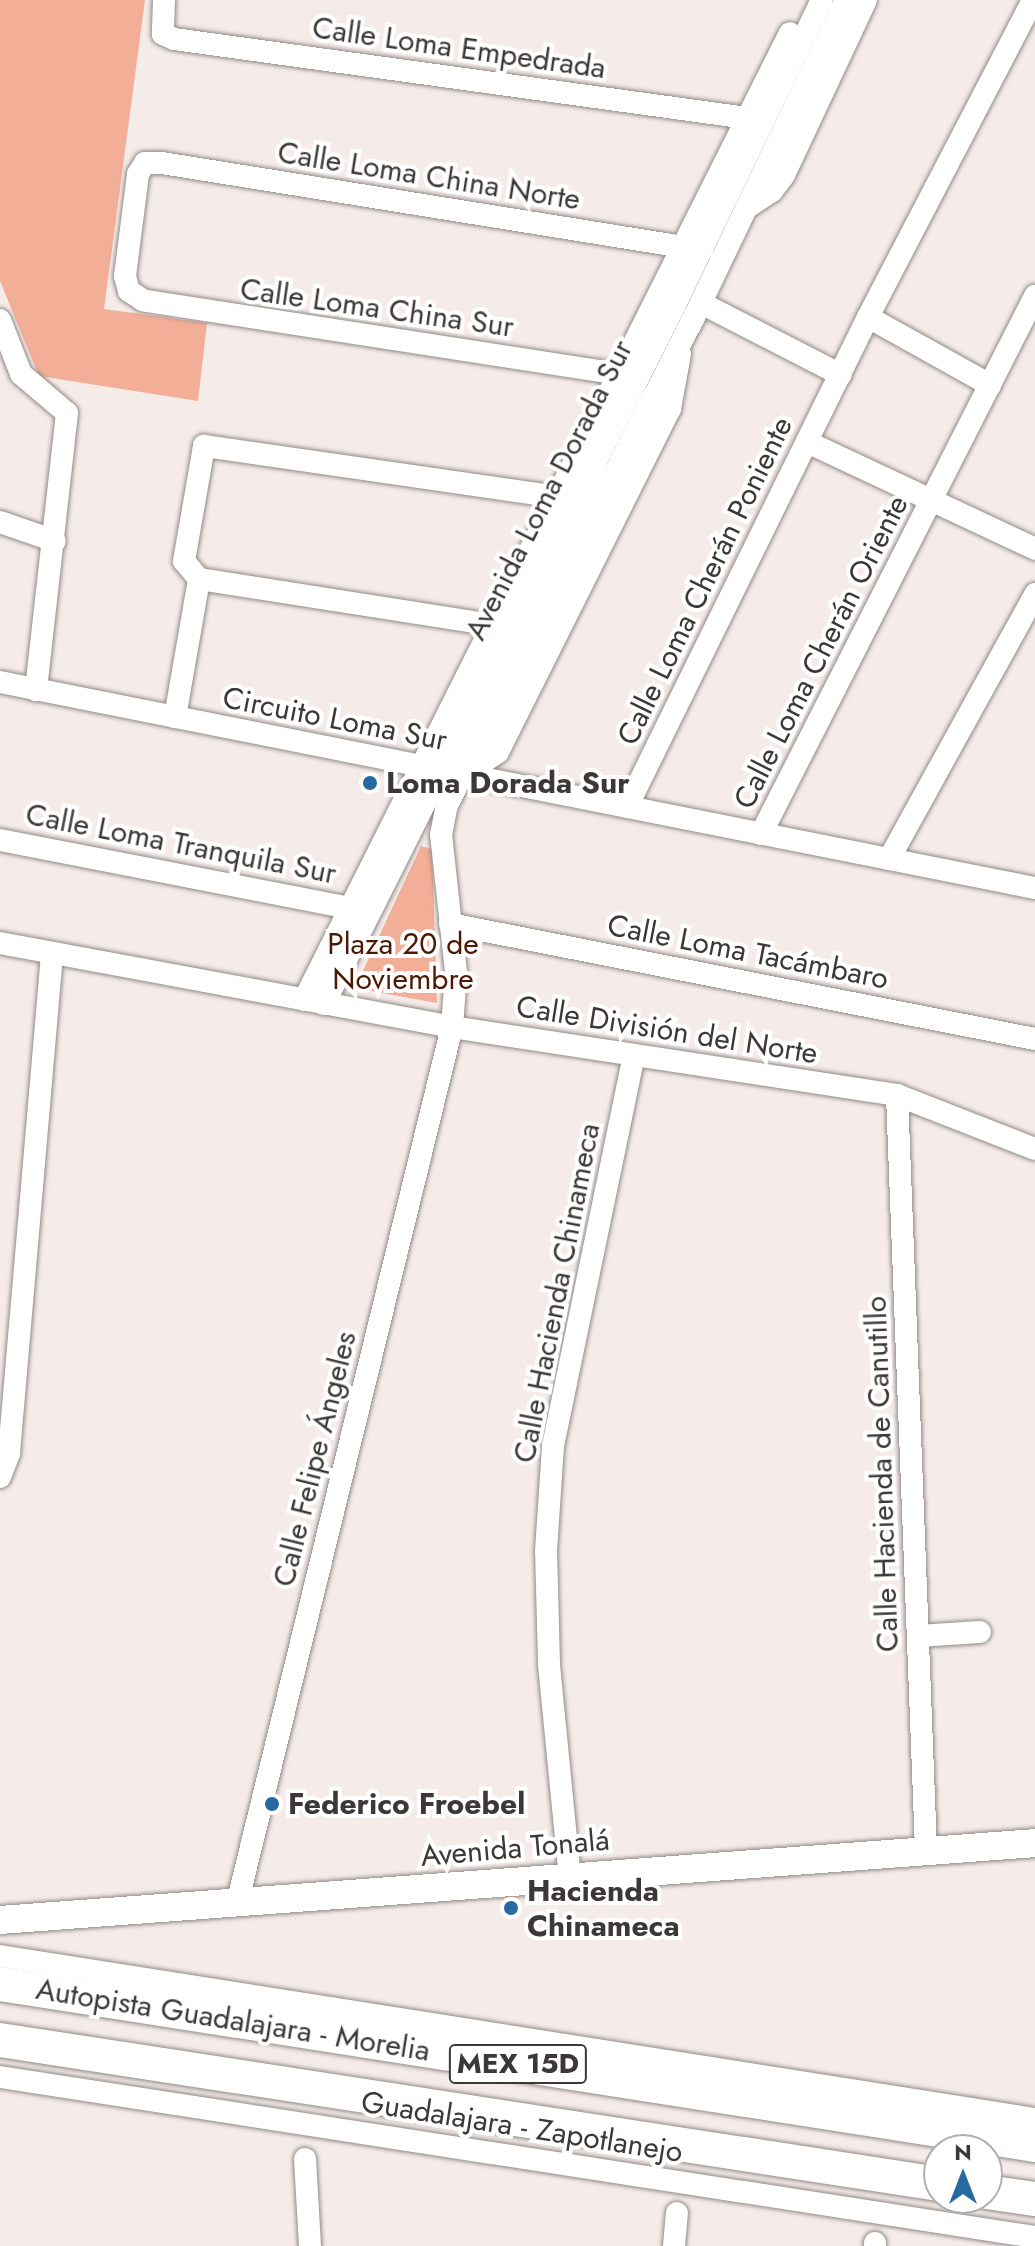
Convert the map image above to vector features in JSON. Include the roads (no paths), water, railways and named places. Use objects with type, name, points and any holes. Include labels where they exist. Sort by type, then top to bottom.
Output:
[{"type":"highway","name":"Autopista Guadalajara - Morelia","points":[[0,1984],[1035,2145]]},
{"type":"highway","name":"Autopista Guadalajara - Morelia","points":[[0,2040],[923,2182]]},
{"type":"highway","points":[[1003,2194],[1035,2199]]},
{"type":"main road","name":"Avenida Tonalá","points":[[0,1920],[1035,1843]]},
{"type":"street","name":"Calle Loma Empedrada","points":[[164,0],[163,34],[747,118]]},
{"type":"street","name":"Avenida Loma Dorada Sur","points":[[314,1002],[680,345],[690,309],[692,248],[747,118],[806,0]]},
{"type":"street","name":"Avenida Loma Dorada Sur","points":[[452,1027],[456,972],[441,835],[447,805],[442,770],[493,625],[619,374],[692,248],[822,0]]},
{"type":"street","name":"Avenida Loma Dorada Sur","points":[[314,1002],[350,908],[442,770],[746,208],[846,0]]},
{"type":"street","name":"Avenida Loma Dorada Sur","points":[[746,208],[772,191],[784,175],[866,0]]},
{"type":"street","name":"Calle Loma Cherán Poniente","points":[[627,807],[868,317],[1033,0]]},
{"type":"street","name":"Calle Loma China Norte","points":[[129,291],[125,276],[132,218],[138,174],[145,163],[692,248]]},
{"type":"street","name":"Calle Loma China Sur","points":[[129,291],[143,300],[225,316],[619,374]]},
{"type":"street","name":"Calle Loma Cherán Oriente","points":[[761,834],[1035,296]]},
{"type":"street","points":[[690,309],[842,372]]},
{"type":"street","points":[[868,317],[990,385]]},
{"type":"street","points":[[0,320],[21,374],[67,413],[36,690]]},
{"type":"street","points":[[807,442],[934,498],[1035,549]]},
{"type":"street","points":[[175,717],[194,575],[184,561],[204,446],[557,497]]},
{"type":"street","points":[[0,522],[55,541]]},
{"type":"street","points":[[194,575],[493,625]]},
{"type":"street","points":[[889,859],[1035,594]]},
{"type":"street","name":"Circuito Loma Sur","points":[[0,682],[1034,887]]},
{"type":"street","name":"Calle Loma Tranquila Sur","points":[[0,840],[350,908]]},
{"type":"street","name":"Calle Loma Tacámbaro","points":[[450,924],[1035,1039]]},
{"type":"street","name":"Calle División del Norte","points":[[0,943],[452,1027],[897,1095],[1035,1149]]},
{"type":"street","points":[[0,1477],[9,1453],[52,954]]},
{"type":"street","name":"Calle Felipe Ángeles","points":[[237,1904],[452,1027]]},
{"type":"street","name":"Calle Hacienda Chinameca","points":[[570,1879],[549,1663],[546,1551],[553,1446],[634,1056]]},
{"type":"street","name":"Calle Hacienda de Canutillo","points":[[897,1095],[926,1851]]},
{"type":"street","points":[[918,1636],[980,1632]]},
{"type":"street","points":[[0,1956],[1035,2119]]},
{"type":"street","name":"Guadalajara - Zapotlanejo","points":[[0,2077],[1035,2237]]},
{"type":"street","points":[[305,2159],[310,2246]]},
{"type":"street","points":[[674,2246],[677,2213]]},
{"type":"place","name":"Loma Dorada Sur","points":[[370,783]]},
{"type":"place","name":"Federico Froebel","points":[[272,1804]]},
{"type":"place","name":"Hacienda Chinameca","points":[[511,1908]]},
{"type":"park label","name":"Plaza 20 de Noviembre","points":[[403,961]]}]
